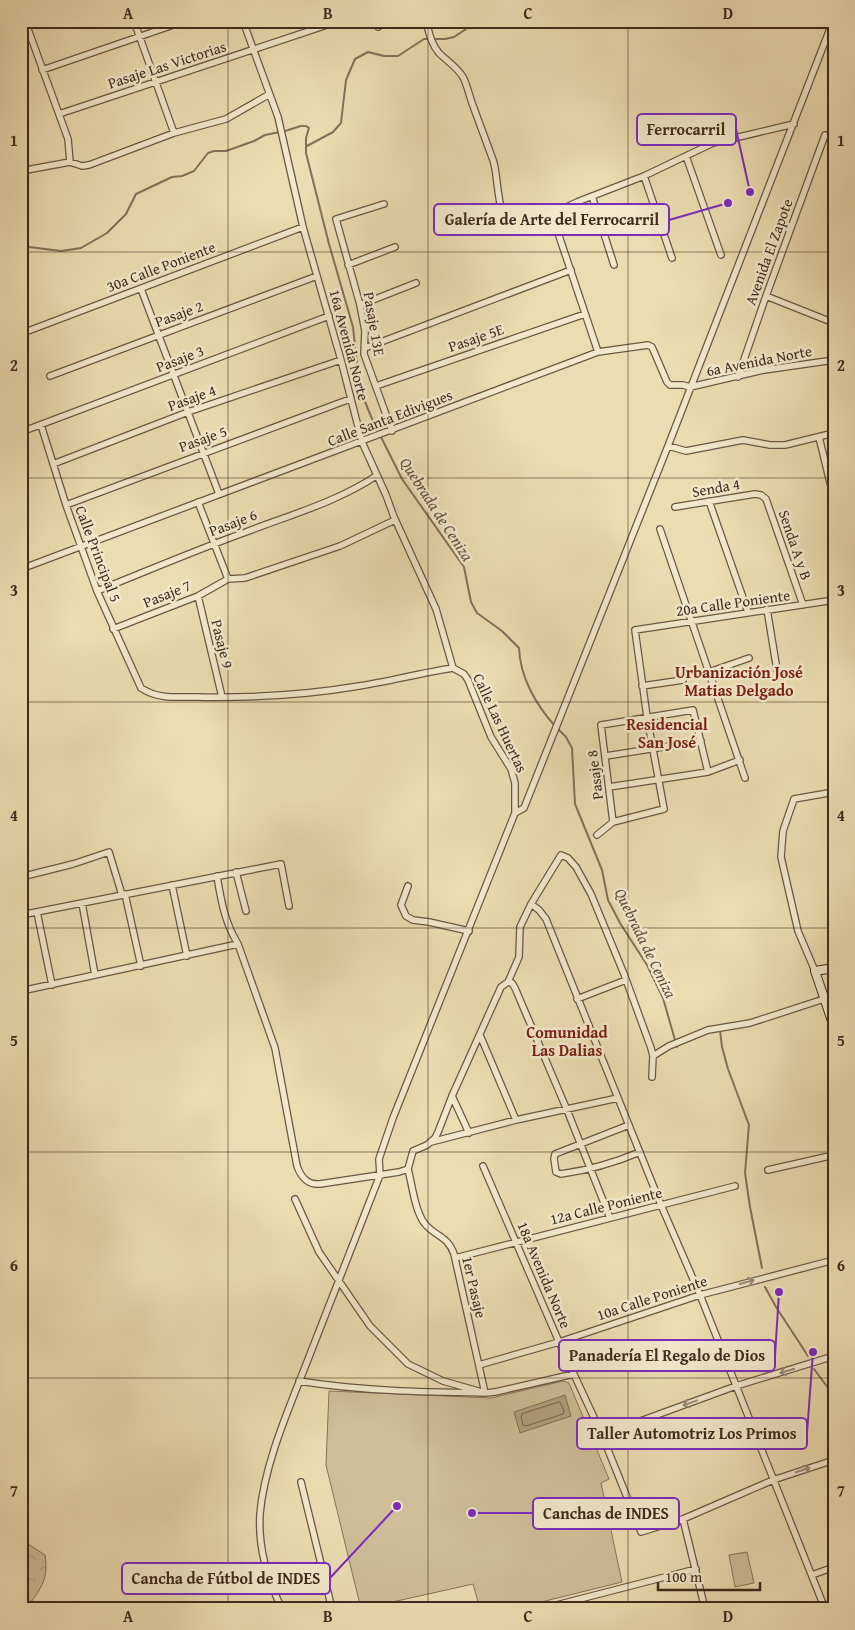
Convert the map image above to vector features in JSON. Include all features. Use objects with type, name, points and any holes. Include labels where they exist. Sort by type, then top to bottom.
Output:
[{"type":"street","points":[[25,21],[68,139],[70,162]]},
{"type":"street","points":[[134,21],[174,133]]},
{"type":"street","points":[[42,70],[185,21]]},
{"type":"street","name":"16a Avenida Norte","points":[[243,21],[279,123],[303,227],[362,442],[436,609],[453,668]]},
{"type":"street","name":"Pasaje Las Victorias","points":[[59,114],[340,21]]},
{"type":"street","points":[[426,21],[434,46],[463,78],[494,164],[500,205],[504,218],[515,229],[521,229],[592,196],[644,176],[713,143],[794,124]]},
{"type":"street","points":[[515,814],[524,808],[668,446],[833,21]]},
{"type":"street","points":[[21,171],[70,162],[82,166],[89,165],[174,133],[226,119],[268,94]]},
{"type":"street","name":"Avenida El Zapote","points":[[738,377],[825,136]]},
{"type":"street","points":[[686,156],[721,255]]},
{"type":"street","points":[[644,176],[672,258]]},
{"type":"street","points":[[592,196],[614,265]]},
{"type":"street","name":"Pasaje 13E","points":[[384,204],[336,219],[360,305],[365,331],[364,354],[392,431]]},
{"type":"street","points":[[552,215],[598,352]]},
{"type":"street","name":"30a Calle Poniente","points":[[28,331],[303,227]]},
{"type":"street","points":[[348,264],[395,247]]},
{"type":"street","points":[[364,348],[571,270]]},
{"type":"street","name":"Pasaje 2","points":[[50,376],[317,276]]},
{"type":"street","points":[[360,305],[416,283]]},
{"type":"street","points":[[141,289],[219,494]]},
{"type":"street","points":[[766,296],[834,322]]},
{"type":"street","name":"Pasaje 5E","points":[[376,386],[585,314]]},
{"type":"street","name":"Pasaje 3","points":[[23,431],[328,316]]},
{"type":"street","name":"Calle Santa Edivigues","points":[[21,569],[598,352],[648,345],[652,347],[670,385],[690,387]]},
{"type":"street","name":"Pasaje 4","points":[[53,464],[188,412],[341,360]]},
{"type":"street","name":"6a Avenida Norte","points":[[690,387],[790,366],[834,360]]},
{"type":"street","name":"Pasaje 5","points":[[66,505],[350,399]]},
{"type":"street","points":[[21,422],[23,431]]},
{"type":"street","name":"Calle Principal 5","points":[[41,425],[80,547],[113,629],[140,688]]},
{"type":"street","points":[[668,446],[686,451],[743,440],[770,445],[784,445],[834,433]]},
{"type":"street","points":[[819,437],[834,499]]},
{"type":"street","name":"Pasaje 6","points":[[97,591],[357,489],[376,476]]},
{"type":"street","name":"Senda 4","points":[[675,507],[755,494],[761,495]]},
{"type":"street","name":"Senda A y B","points":[[761,495],[766,499],[803,605]]},
{"type":"street","points":[[709,501],[748,612]]},
{"type":"street","points":[[198,502],[228,579],[245,578],[340,546],[395,520]]},
{"type":"street","points":[[660,529],[745,778]]},
{"type":"street","name":"Pasaje 7","points":[[113,629],[198,596],[228,579]]},
{"type":"street","name":"Pasaje 9","points":[[198,596],[222,697]]},
{"type":"street","name":"20a Calle Poniente","points":[[642,686],[635,630],[834,600]]},
{"type":"street","points":[[767,609],[777,670]]},
{"type":"street","points":[[709,672],[749,658]]},
{"type":"street","name":"Calle Las Huertas","points":[[140,688],[151,694],[161,696],[222,697],[300,693],[357,686],[453,668],[464,674],[468,680],[488,731],[511,770],[515,784],[515,814],[393,1118],[379,1159],[380,1175],[299,1381],[270,1461],[260,1514],[262,1555],[268,1577],[282,1609]]},
{"type":"street","points":[[598,835],[613,822],[664,808],[642,686],[683,680]]},
{"type":"street","points":[[647,717],[693,710],[708,772]]},
{"type":"street","name":"Pasaje 8","points":[[613,822],[601,725],[647,717]]},
{"type":"street","points":[[606,756],[701,741]]},
{"type":"street","points":[[609,787],[708,772],[740,760]]},
{"type":"street","points":[[834,792],[794,799],[783,831],[781,857],[798,931],[815,971],[834,1027]]},
{"type":"street","points":[[21,877],[73,864],[109,852],[124,895],[140,966]]},
{"type":"street","points":[[430,1142],[438,1132],[452,1096],[501,987],[508,982],[519,958],[520,928],[531,904],[561,855],[568,858],[576,867],[590,894],[626,980],[653,1056],[652,1078]]},
{"type":"street","points":[[21,916],[281,864],[289,906]]},
{"type":"street","points":[[236,872],[246,911]]},
{"type":"street","points":[[216,876],[224,915],[238,944],[275,1048],[297,1166],[300,1174],[306,1181],[314,1184],[400,1172],[408,1169],[413,1151],[430,1142],[516,1120],[618,1098]]},
{"type":"street","points":[[172,885],[187,956]]},
{"type":"street","points":[[408,886],[400,906],[406,916],[413,920],[469,932]]},
{"type":"street","points":[[82,903],[95,975]]},
{"type":"street","points":[[531,904],[540,910],[546,919],[661,1205],[700,1295],[825,1609]]},
{"type":"street","points":[[37,912],[52,985]]},
{"type":"street","points":[[21,991],[238,944]]},
{"type":"street","points":[[815,971],[834,968]]},
{"type":"street","points":[[577,999],[626,980]]},
{"type":"street","points":[[508,982],[515,988],[610,1218]]},
{"type":"street","points":[[653,1056],[669,1046],[708,1030],[750,1023],[824,999]]},
{"type":"street","points":[[480,1035],[516,1120]]},
{"type":"street","points":[[452,1096],[469,1133]]},
{"type":"street","points":[[629,1125],[556,1154],[554,1159],[556,1172],[560,1174],[591,1170],[640,1152]]},
{"type":"street","points":[[768,1170],[834,1155]]},
{"type":"street","name":"18a Avenida Norte","points":[[483,1166],[559,1342],[602,1435],[642,1532],[684,1519]]},
{"type":"street","name":"1er Pasaje","points":[[408,1169],[420,1215],[429,1228],[446,1239],[455,1258],[486,1393]]},
{"type":"street","name":"12a Calle Poniente","points":[[455,1258],[735,1186]]},
{"type":"street","points":[[295,1198],[319,1252],[370,1326],[408,1364],[443,1380],[486,1393]]},
{"type":"street","name":"10a Calle Poniente","points":[[479,1364],[559,1342],[700,1295],[834,1260]]},
{"type":"street","points":[[602,1435],[736,1386],[834,1356]]},
{"type":"street","points":[[299,1381],[326,1385],[409,1391],[486,1393],[574,1374]]},
{"type":"street","points":[[705,1609],[684,1519],[773,1480],[834,1460]]},
{"type":"street","points":[[301,1482],[332,1609]]},
{"type":"street","points":[[812,1575],[834,1567]]},
{"type":"street","points":[[541,1609],[696,1568]]},
{"type":"green space","points":[[563,1381],[569,1383],[609,1479],[601,1483],[622,1582],[513,1609],[480,1609],[473,1584],[361,1609],[326,1465],[329,1391],[491,1398]]},
{"type":"green space","points":[[28,1544],[45,1555],[46,1572],[35,1596],[26,1609],[21,1609],[21,1546]]},
{"type":"green space","points":[[747,1552],[754,1583],[735,1587],[729,1555]]},
{"type":"water","points":[[565,1395],[571,1416],[520,1433],[514,1412]]},
{"type":"waterway","points":[[307,146],[333,132],[341,123],[346,80],[355,59],[368,52],[384,56],[398,56],[424,39],[454,37],[478,21]]},
{"type":"waterway","name":"Quebrada de Ceniza","points":[[21,246],[61,251],[81,248],[107,233],[126,214],[136,194],[172,177],[182,176],[194,171],[208,153],[226,151],[265,135],[301,126],[309,128],[306,138],[306,153],[329,244],[353,327],[357,364],[365,402],[402,479],[464,567],[471,602],[477,613],[502,631],[519,648],[522,669],[530,690],[555,726]]},
{"type":"waterway","name":"Quebrada de Ceniza","points":[[558,729],[566,737],[572,748],[575,804],[602,870],[608,900],[620,923],[647,965],[663,998],[677,1047]]},
{"type":"waterway","name":"Quebrada de Ceniza","points":[[720,1030],[728,1069],[749,1125],[745,1173],[762,1268]]},
{"type":"waterway","name":"Quebrada de Ceniza","points":[[765,1287],[808,1356]]},
{"type":"waterway","name":"Quebrada de Ceniza","points":[[814,1369],[834,1396]]},
{"type":"place","name":"Ferrocarril","points":[[750,192]]},
{"type":"place","name":"Galería de Arte del Ferrocarril","points":[[728,203]]},
{"type":"place","name":"Panadería El Regalo de Dios","points":[[779,1292]]},
{"type":"place","name":"Taller Automotriz Los Primos","points":[[813,1352]]},
{"type":"place","name":"Cancha de Fútbol de INDES","points":[[397,1506]]},
{"type":"place","name":"Canchas de INDES","points":[[472,1513]]},
{"type":"district","name":"Urbanización José Matias Delgado","points":[[739,681]]},
{"type":"district","name":"Residencial San José","points":[[667,733]]},
{"type":"district","name":"Comunidad Las Dalias","points":[[567,1041]]}]
